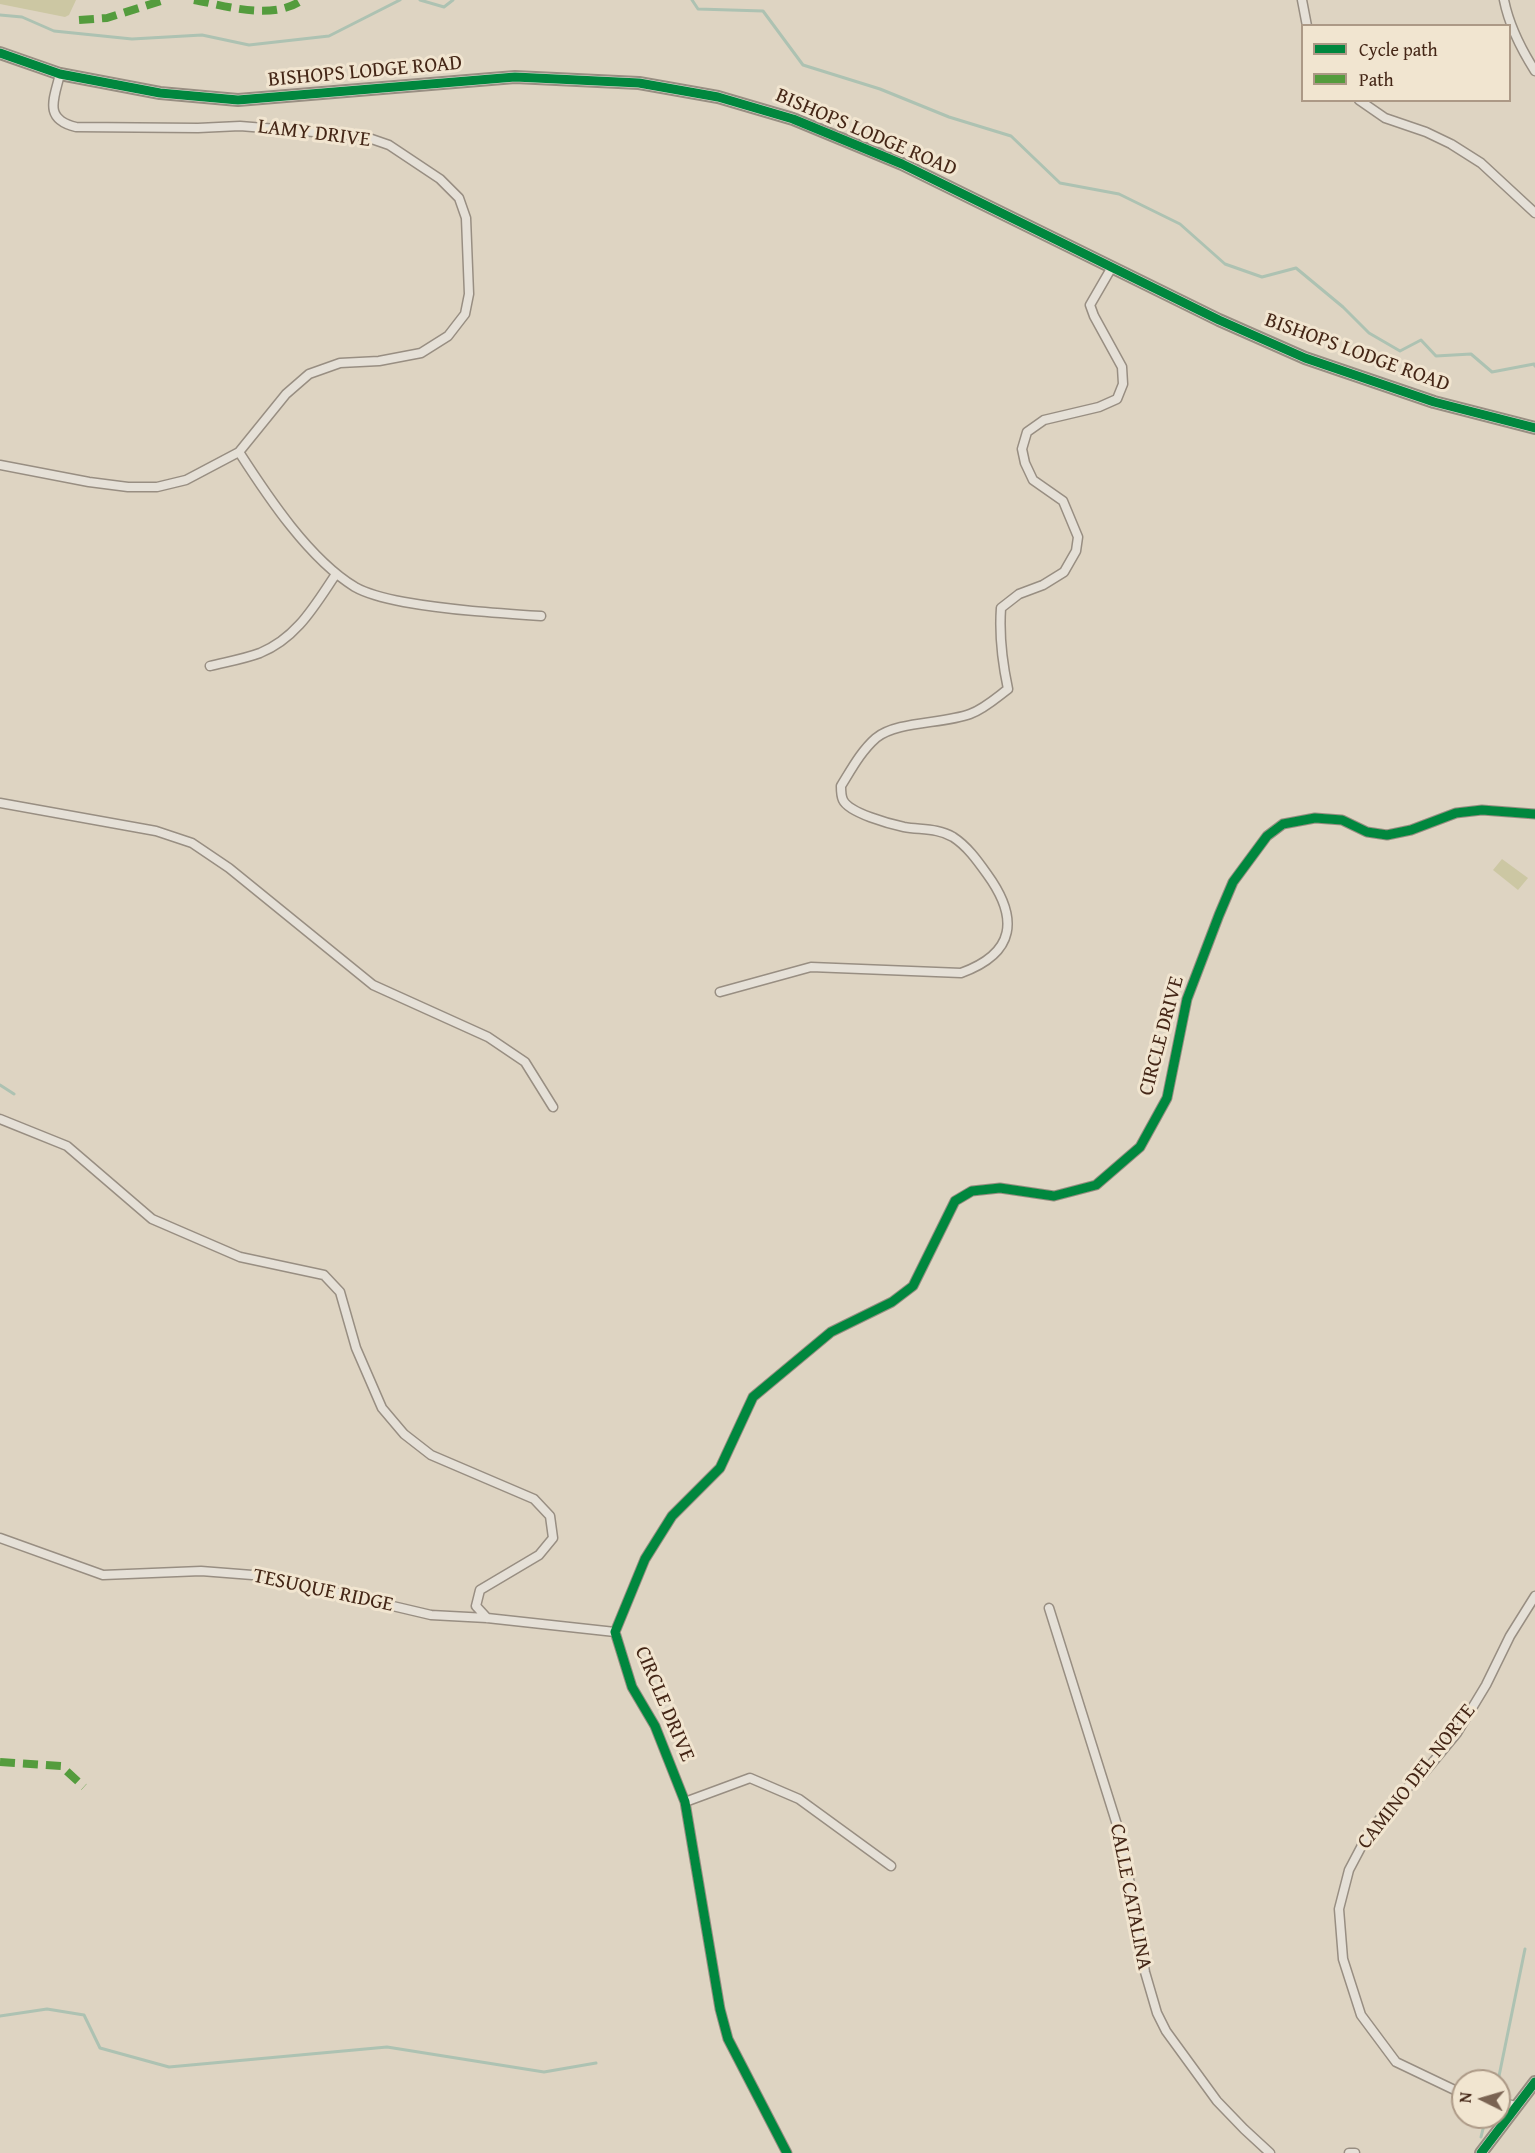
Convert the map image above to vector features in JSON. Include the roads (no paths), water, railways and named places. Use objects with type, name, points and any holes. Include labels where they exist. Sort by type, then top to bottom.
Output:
[{"type":"street","points":[[1302,0],[1307,24]]},
{"type":"street","points":[[1504,0],[1511,24]]},
{"type":"street","points":[[1511,25],[1524,54],[1535,71]]},
{"type":"street","name":"BISHOPS LODGE ROAD","points":[[0,53],[60,74],[160,93],[238,100],[514,77],[639,83],[727,100],[773,113],[851,142],[939,182],[1219,320],[1305,358],[1434,402],[1535,428]]},
{"type":"street","name":"LAMY DRIVE","points":[[0,465],[128,487],[157,487],[186,480],[239,452],[286,394],[309,374],[340,363],[378,361],[421,353],[448,336],[465,314],[469,294],[466,218],[459,198],[440,179],[389,145],[363,136],[240,126],[102,128],[66,124],[53,112],[60,74]]},
{"type":"street","points":[[1362,102],[1385,118],[1426,132],[1451,144],[1481,163],[1535,213]]},
{"type":"street","points":[[720,992],[811,967],[961,973],[975,968],[1005,941],[1008,922],[1006,907],[998,889],[973,855],[952,836],[936,831],[904,827],[851,809],[843,800],[841,786],[866,748],[878,737],[897,727],[912,727],[970,714],[1008,689],[999,629],[1001,608],[1019,594],[1043,585],[1064,572],[1076,551],[1078,537],[1074,523],[1062,501],[1033,480],[1025,464],[1022,449],[1027,432],[1044,420],[1099,407],[1117,399],[1123,384],[1122,367],[1090,305],[1112,267]]},
{"type":"street","points":[[239,452],[274,506],[336,574],[358,589],[386,598],[434,607],[482,613],[541,616]]},
{"type":"street","points":[[210,666],[260,653],[285,639],[300,626],[336,574]]},
{"type":"street","points":[[0,803],[156,831],[192,843],[229,868],[373,985],[488,1037],[525,1062],[553,1107]]},
{"type":"street","name":"CIRCLE DRIVE","points":[[787,2153],[728,2039],[718,1998],[686,1802],[656,1726],[632,1687],[615,1632],[645,1559],[672,1516],[720,1468],[753,1397],[831,1332],[892,1302],[913,1286],[955,1201],[972,1191],[1000,1188],[1054,1196],[1096,1185],[1140,1147],[1167,1098],[1187,999],[1218,915],[1233,882],[1267,836],[1283,824],[1315,818],[1342,820],[1368,832],[1388,835],[1411,830],[1456,813],[1482,810],[1535,814]]},
{"type":"street","points":[[0,1119],[66,1146],[152,1219],[240,1257],[324,1275],[340,1292],[356,1348],[382,1408],[404,1434],[431,1455],[534,1499],[550,1516],[553,1538],[539,1555],[480,1590],[476,1606],[487,1618]]},
{"type":"street","name":"TESUQUE RIDGE","points":[[0,1538],[103,1575],[201,1571],[266,1576],[431,1615],[487,1618],[615,1632]]},
{"type":"street","name":"CAMINO DEL NORTE","points":[[1451,2088],[1396,2062],[1361,2015],[1343,1959],[1339,1909],[1349,1870],[1368,1834],[1396,1797],[1423,1774],[1457,1733],[1486,1684],[1510,1636],[1535,1596]]},
{"type":"street","name":"CALLE CATALINA","points":[[1049,1608],[1123,1844],[1145,1972],[1156,2013],[1166,2031],[1217,2101],[1270,2153]]},
{"type":"street","points":[[686,1802],[750,1778],[799,1799],[891,1866]]},
{"type":"street","points":[[1481,2153],[1535,2082]]},
{"type":"street","points":[[1511,2105],[1516,2106]]},
{"type":"street","points":[[1349,2153],[1355,2153]]},
{"type":"waterway","points":[[0,15],[22,17],[54,31],[132,39],[202,35],[249,45],[329,36],[400,0]]},
{"type":"waterway","points":[[420,0],[444,7],[453,0]]},
{"type":"waterway","points":[[692,0],[698,9],[763,11],[803,65],[880,89],[949,117],[1011,136],[1060,183],[1119,194],[1180,224],[1225,264],[1262,277],[1296,268],[1343,307],[1369,333],[1400,351],[1421,340],[1436,356],[1471,354],[1492,372],[1534,364],[1535,366]]},
{"type":"waterway","points":[[0,1085],[14,1094]]},
{"type":"waterway","points":[[1500,2069],[1525,1949]]},
{"type":"waterway","points":[[0,2016],[47,2009],[84,2015],[100,2048],[169,2067],[387,2047],[544,2072],[596,2063]]},
{"type":"waterway","points":[[1481,2137],[1483,2129]]}]
